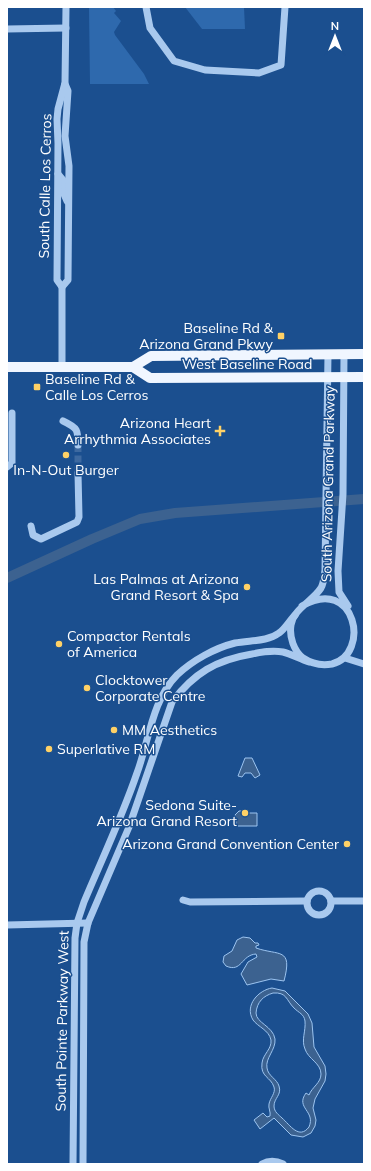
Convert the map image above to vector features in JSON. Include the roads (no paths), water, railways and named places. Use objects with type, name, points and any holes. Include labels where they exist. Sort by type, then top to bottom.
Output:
[{"type":"main road","name":"West Baseline Road","points":[[364,354],[151,356],[133,367],[150,378],[364,377]]},
{"type":"main road","points":[[7,367],[133,367]]},
{"type":"street","name":"South Calle Los Cerros","points":[[62,367],[62,287],[57,280],[57,119],[65,83],[66,7]]},
{"type":"street","points":[[146,7],[150,28],[174,61],[205,70],[259,73],[281,65],[285,7]]},
{"type":"street","points":[[7,29],[66,28]]},
{"type":"street","name":"South Calle Los Cerros","points":[[62,287],[68,280],[69,166],[66,136],[68,91],[65,83]]},
{"type":"street","points":[[57,229],[68,208],[64,194],[63,180],[58,174]]},
{"type":"street","name":"South Arizona Grand Parkway","points":[[309,662],[300,655],[294,646],[291,636],[291,625],[295,614],[320,589],[323,584],[325,570],[328,354]]},
{"type":"street","name":"South Arizona Grand Parkway","points":[[344,354],[343,494],[339,592],[351,611],[362,634]]},
{"type":"street","points":[[7,467],[12,463],[12,413]]},
{"type":"street","points":[[63,421],[73,426],[78,432],[78,446]]},
{"type":"street","points":[[31,526],[33,535],[41,539],[77,522],[79,517],[78,473]]},
{"type":"street","name":"South Arizona Grand Parkway","points":[[302,606],[312,600],[328,598],[343,604],[351,611]]},
{"type":"street","name":"South Pointe Parkway West","points":[[73,1164],[75,938],[77,923],[84,902],[138,772],[149,732],[162,696],[177,676],[199,658],[214,650],[235,643],[270,638],[280,633],[295,614]]},
{"type":"street","name":"South Arizona Grand Parkway","points":[[345,658],[352,652],[356,643],[358,634],[357,624]]},
{"type":"street","name":"South Pointe Parkway West","points":[[83,1164],[84,942],[88,923],[129,827],[172,702],[184,686],[204,671],[218,662],[235,657],[273,651],[284,652],[309,662]]},
{"type":"street","points":[[309,662],[318,665],[327,665],[336,663],[345,658],[364,664]]},
{"type":"street","points":[[320,891],[329,895],[331,901],[328,911],[322,914],[314,914],[309,908],[307,901],[311,894],[320,891]]},
{"type":"street","points":[[182,900],[190,902],[307,901]]},
{"type":"street","points":[[331,901],[364,901]]},
{"type":"street","points":[[7,925],[88,923]]},
{"type":"street","points":[[262,1164],[272,1160],[283,1164]]},
{"type":"waterway","points":[[7,578],[140,519],[175,513],[364,499]]},
{"type":"tunnel","points":[[78,445],[78,473]]},
{"type":"place","name":"Baseline Rd & Arizona Grand Pkwy","points":[[281,336]]},
{"type":"place","name":"Baseline Rd & Calle Los Cerros","points":[[37,387]]},
{"type":"place","name":"Arizona Heart Arrhythmia Associates","points":[[220,431]]},
{"type":"place","name":"In-N-Out Burger","points":[[66,455]]},
{"type":"place","name":"Las Palmas at Arizona Grand Resort & Spa","points":[[247,587]]},
{"type":"place","name":"Compactor Rentals of America","points":[[59,644]]},
{"type":"place","name":"Clocktower Corporate Centre","points":[[87,688]]},
{"type":"place","name":"MM Aesthetics","points":[[114,730]]},
{"type":"place","name":"Superlative RM","points":[[49,749]]},
{"type":"place","name":"Sedona Suite- Arizona Grand Resort","points":[[245,813]]},
{"type":"place","name":"Arizona Grand Convention Center","points":[[347,844]]}]
